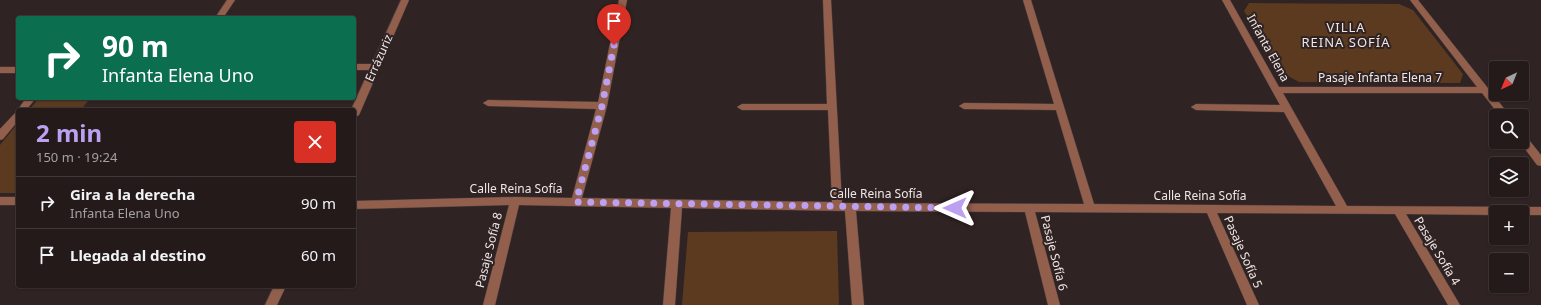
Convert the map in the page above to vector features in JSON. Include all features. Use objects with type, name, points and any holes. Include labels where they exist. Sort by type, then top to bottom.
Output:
[{"type":"street","points":[[220,16],[231,0]]},
{"type":"street","name":"Errázuriz","points":[[356,110],[405,0]]},
{"type":"street","points":[[576,202],[602,106],[622,0]]},
{"type":"street","points":[[827,0],[837,207]]},
{"type":"street","points":[[1026,0],[1090,208]]},
{"type":"street","name":"Infanta Elena","points":[[1226,0],[1344,210]]},
{"type":"street","points":[[1414,0],[1499,109]]},
{"type":"street","points":[[356,67],[375,67]]},
{"type":"street","points":[[0,70],[16,70]]},
{"type":"street","name":"Pasaje Infanta Elena 7","points":[[1276,90],[1484,90]]},
{"type":"street","points":[[23,108],[29,100]]},
{"type":"street","points":[[488,103],[602,106]]},
{"type":"street","points":[[964,106],[1058,107]]},
{"type":"street","points":[[742,107],[832,107]]},
{"type":"street","points":[[1196,107],[1287,108]]},
{"type":"street","points":[[0,136],[16,116]]},
{"type":"street","points":[[1529,147],[1541,162]]},
{"type":"street","points":[[0,201],[16,201]]},
{"type":"street","name":"Calle Reina Sofía","points":[[356,205],[515,201],[837,207],[1541,211]]},
{"type":"street","name":"Pasaje Sofía 8","points":[[489,305],[515,201]]},
{"type":"street","points":[[669,305],[677,204]]},
{"type":"street","points":[[850,207],[858,305]]},
{"type":"street","name":"Pasaje Sofía 6","points":[[1029,208],[1054,305]]},
{"type":"street","name":"Pasaje Sofía 5","points":[[1210,209],[1253,305]]},
{"type":"street","name":"Pasaje Sofía 4","points":[[1398,210],[1454,305]]},
{"type":"street","points":[[271,305],[279,288]]},
{"type":"shaded area","points":[[1249,3],[1399,4],[1413,10],[1463,74],[1460,83],[1299,82],[1281,72],[1244,11]]},
{"type":"shaded area","points":[[37,100],[88,100],[82,108],[31,108]]},
{"type":"shaded area","points":[[16,125],[16,193],[0,193],[0,145]]},
{"type":"shaded area","points":[[837,231],[839,305],[682,305],[688,232]]},
{"type":"district","name":"VILLA REINA SOFÍA","points":[[1346,34]]},
{"type":"route","points":[[614,45],[602,106],[576,202],[955,208]]}]
